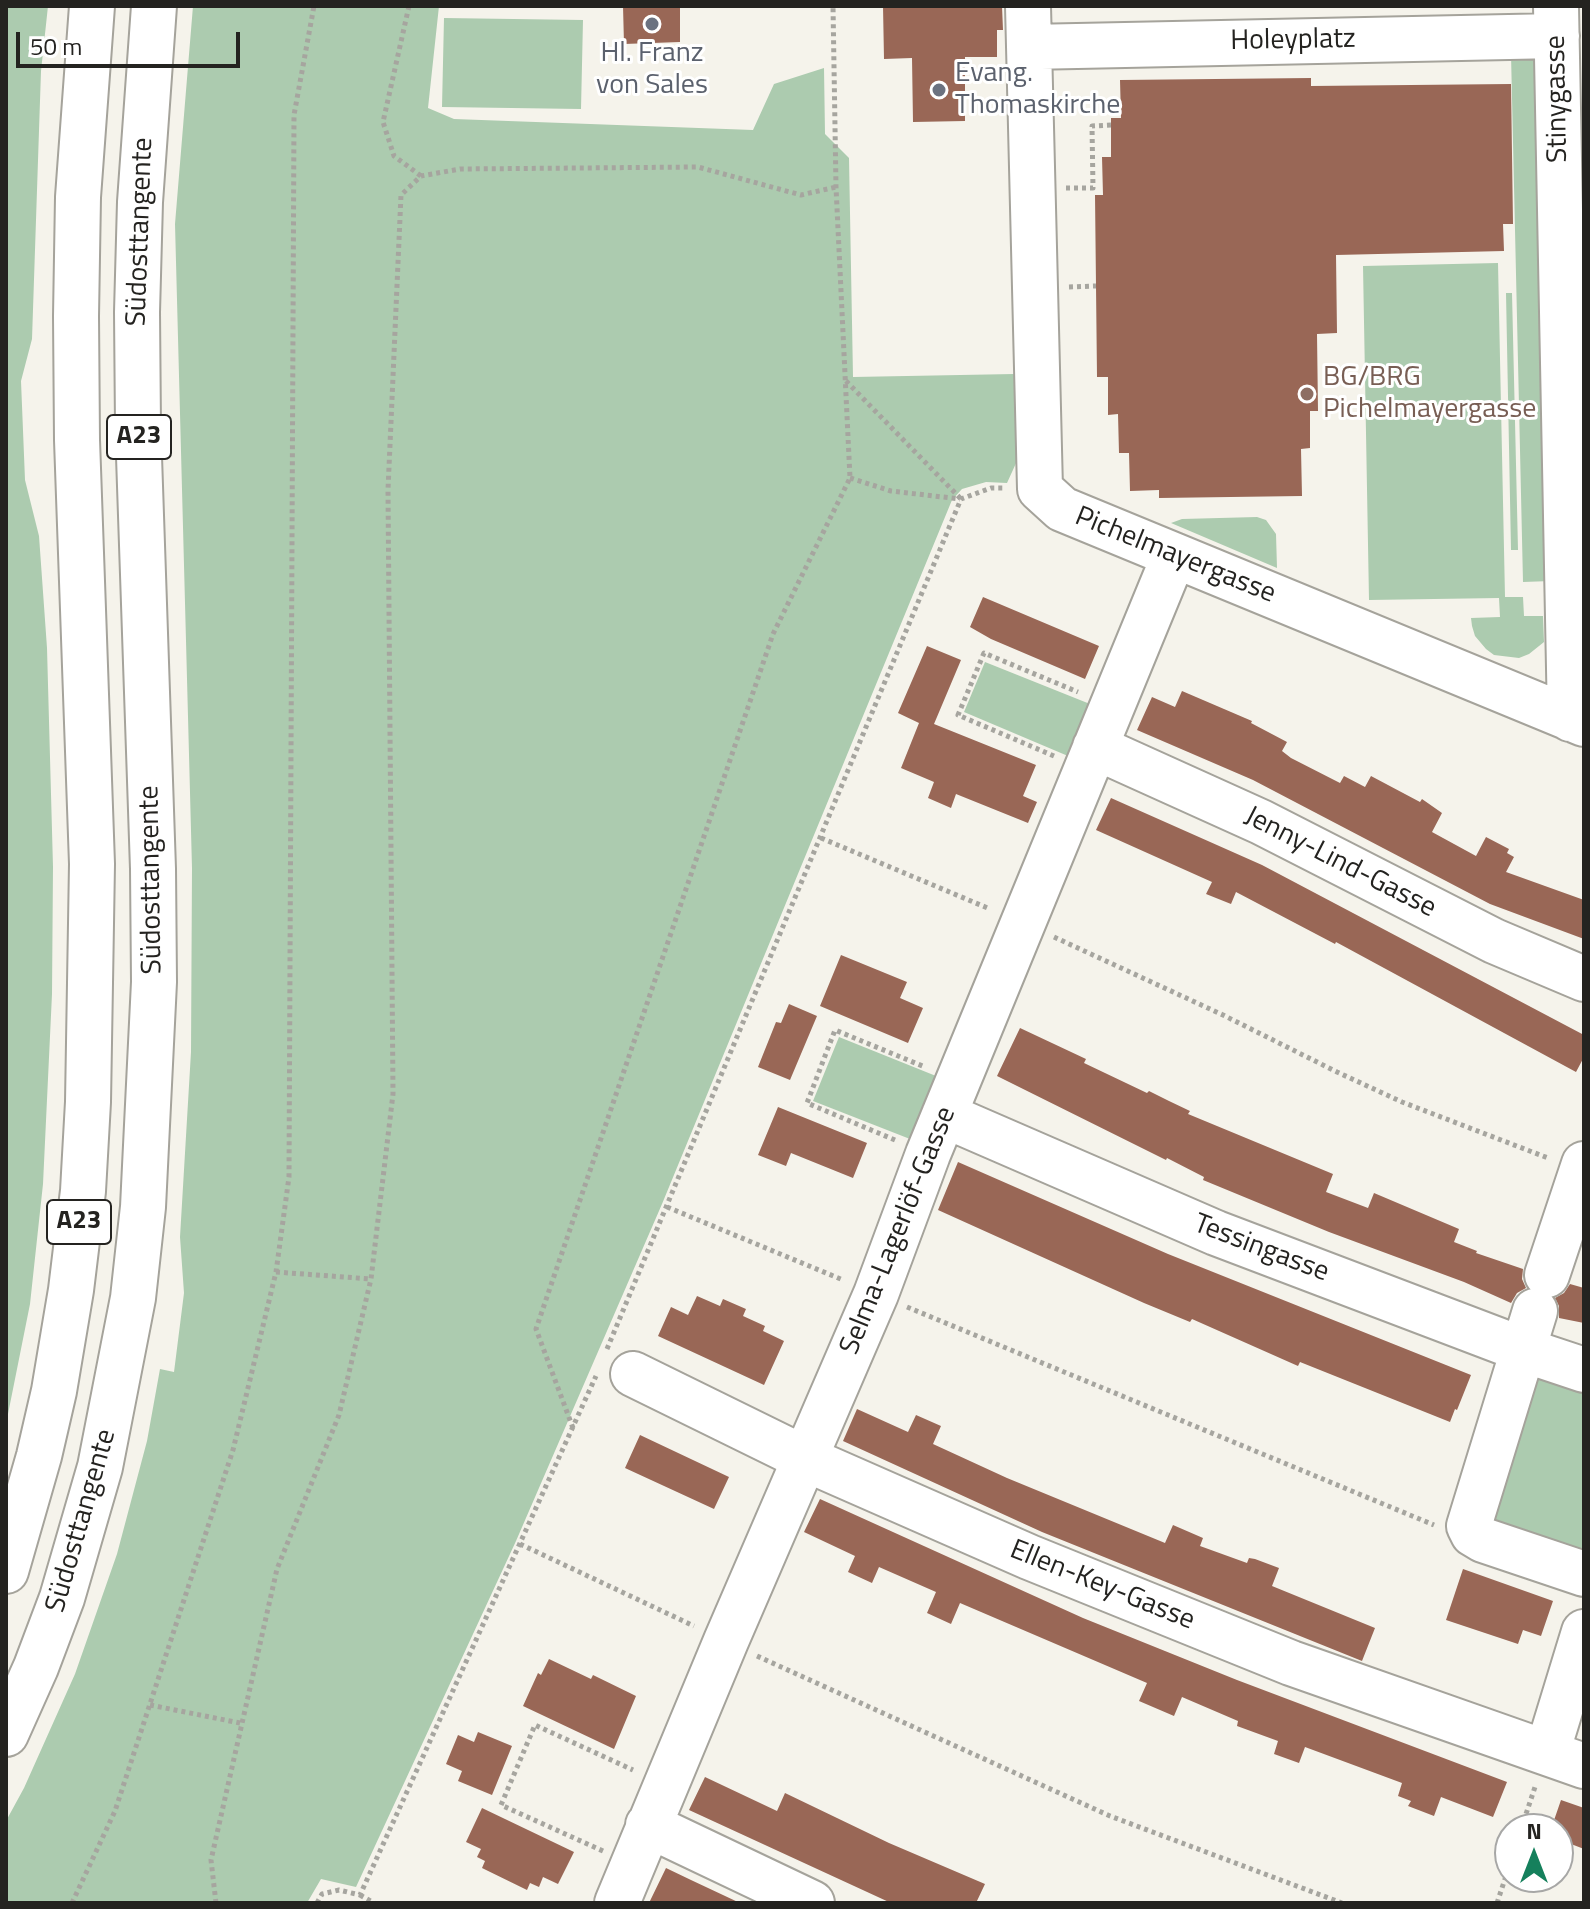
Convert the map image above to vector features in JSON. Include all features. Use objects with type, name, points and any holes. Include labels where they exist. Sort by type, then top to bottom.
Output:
[{"type":"main road","name":"Südosttangente","points":[[6,1571],[54,1391],[76,1247],[88,1102],[92,864],[76,316],[78,197],[92,6]]},
{"type":"main road","name":"Südosttangente","points":[[6,1734],[62,1598],[93,1493],[114,1403],[133,1298],[143,1207],[154,982],[137,312],[141,187],[154,6]]},
{"type":"main road","name":"Holeyplatz","points":[[1028,26],[1556,21]]},
{"type":"main road","name":"Stinygasse","points":[[1556,21],[1577,722]]},
{"type":"main road","points":[[1028,26],[1040,489]]},
{"type":"main road","name":"Pichelmayergasse","points":[[1040,489],[1062,509],[1577,722]]},
{"type":"main road","name":"Selma-Lagerlöf-Gasse","points":[[625,1884],[876,1294],[943,1116],[1174,556]]},
{"type":"main road","name":"Jenny-Lind-Gasse","points":[[1091,758],[1261,822],[1494,941],[1584,979]]},
{"type":"main road","name":"Tessingasse","points":[[943,1116],[1216,1233],[1535,1312],[1584,1370]]},
{"type":"main road","points":[[1583,1167],[1470,1515],[1470,1530],[1478,1538],[1584,1574]]},
{"type":"main road","name":"Ellen-Key-Gasse","points":[[611,1368],[806,1459],[1029,1557],[1291,1663],[1565,1760]]},
{"type":"main road","points":[[1565,1760],[1584,1632]]},
{"type":"main road","points":[[648,1825],[812,1903]]},
{"type":"path","points":[[72,1903],[115,1811],[233,1450],[276,1272],[289,1177],[294,115],[314,6]]},
{"type":"path","points":[[409,6],[383,122],[394,156],[421,176]]},
{"type":"path","points":[[574,1429],[536,1329],[773,634],[850,478],[836,187],[833,6]]},
{"type":"path","points":[[1033,189],[1093,188],[1092,126],[1111,125]]},
{"type":"path","points":[[216,1903],[211,1860],[277,1569],[339,1415],[371,1279],[393,1094],[388,490],[401,195],[421,176],[460,169],[698,167],[801,195],[836,187]]},
{"type":"path","points":[[1063,287],[1096,286]]},
{"type":"path","points":[[845,381],[961,499]]},
{"type":"path","points":[[850,478],[891,491],[961,499],[991,488],[1040,489]]},
{"type":"path","points":[[360,1895],[574,1429],[611,1368],[667,1207],[961,499]]},
{"type":"path","points":[[1091,758],[958,715],[984,653],[1112,706]]},
{"type":"path","points":[[821,838],[1023,923],[1389,1096],[1583,1167]]},
{"type":"path","points":[[835,1030],[943,1116],[807,1103],[835,1030]]},
{"type":"path","points":[[667,1207],[1448,1531],[1470,1530]]},
{"type":"path","points":[[276,1272],[371,1279]]},
{"type":"path","points":[[520,1544],[1110,1816],[1342,1903]]},
{"type":"path","points":[[150,1705],[240,1723]]},
{"type":"path","points":[[625,1884],[501,1805],[535,1725],[665,1784]]},
{"type":"path","points":[[1531,1813],[1565,1760]]},
{"type":"path","points":[[317,1903],[322,1894],[339,1890],[360,1895],[374,1903]]},
{"type":"green space","points":[[6,6],[48,6],[41,71],[32,339],[21,381],[25,480],[39,536],[47,648],[53,867],[52,994],[43,1184],[30,1304],[6,1424]]},
{"type":"green space","points":[[193,6],[439,6],[428,108],[454,119],[753,130],[774,84],[824,68],[825,134],[849,158],[853,377],[1014,374],[1017,461],[1007,483],[986,482],[962,489],[952,500],[662,1204],[516,1541],[356,1887],[321,1879],[307,1903],[6,1903],[6,1821],[75,1674],[117,1554],[147,1441],[160,1369],[174,1372],[184,1293],[180,1237],[191,1052],[192,868],[175,224]]},
{"type":"green space","points":[[444,18],[583,20],[581,109],[442,107]]},
{"type":"green space","points":[[1539,53],[1551,581],[1523,582],[1511,54]]},
{"type":"green space","points":[[1498,263],[1505,597],[1523,597],[1524,616],[1543,616],[1544,642],[1519,658],[1494,655],[1475,636],[1471,618],[1500,617],[1499,598],[1369,600],[1363,266]]},
{"type":"green space","points":[[1506,293],[1512,293],[1518,550],[1511,550]]},
{"type":"green space","points":[[1257,517],[1266,520],[1276,534],[1277,568],[1171,523],[1182,519]]},
{"type":"green space","points":[[985,662],[1090,704],[1068,756],[964,712]]},
{"type":"green space","points":[[839,1037],[936,1076],[910,1139],[813,1101]]},
{"type":"green space","points":[[1535,1374],[1584,1386],[1584,1558],[1491,1532],[1482,1511]]},
{"type":"building","name":"Hl. Franz von Sales","points":[[623,6],[680,6],[680,42],[624,44]]},
{"type":"building","name":"Evang. Thomaskirche","points":[[883,6],[1002,6],[1003,30],[997,30],[997,57],[965,57],[965,121],[913,122],[912,58],[884,59]]},
{"type":"building","points":[[1311,78],[1311,86],[1511,84],[1513,224],[1503,224],[1504,251],[1336,255],[1337,333],[1317,334],[1318,411],[1310,411],[1310,448],[1301,449],[1302,496],[1159,498],[1159,490],[1130,491],[1129,453],[1119,453],[1118,414],[1108,415],[1108,377],[1097,377],[1095,195],[1103,195],[1102,157],[1111,157],[1111,118],[1121,118],[1120,80]]},
{"type":"building","points":[[983,597],[1099,646],[1085,679],[970,627]]},
{"type":"building","points":[[927,646],[961,660],[934,724],[1036,765],[1023,796],[1037,802],[1028,823],[956,794],[951,808],[928,798],[934,782],[901,768],[919,723],[898,713]]},
{"type":"building","points":[[1182,691],[1252,721],[1287,742],[1282,751],[1291,758],[1340,783],[1344,776],[1365,787],[1371,776],[1420,802],[1422,799],[1442,813],[1432,832],[1476,856],[1486,837],[1509,849],[1507,853],[1514,857],[1506,872],[1584,900],[1584,939],[1490,904],[1253,780],[1137,730],[1152,697],[1175,707]]},
{"type":"building","points":[[1111,798],[1262,865],[1584,1035],[1584,1057],[1576,1072],[1336,942],[1236,892],[1231,904],[1206,894],[1212,882],[1096,830]]},
{"type":"building","points":[[841,955],[907,982],[900,998],[923,1008],[908,1043],[820,1006]]},
{"type":"building","points":[[789,1004],[817,1016],[790,1080],[758,1067],[776,1022],[781,1023]]},
{"type":"building","points":[[1020,1028],[1086,1059],[1084,1063],[1190,1111],[1188,1114],[1333,1174],[1326,1192],[1368,1208],[1374,1193],[1459,1229],[1454,1242],[1523,1269],[1522,1279],[1526,1288],[1517,1293],[1511,1303],[1464,1282],[1329,1232],[1203,1180],[1204,1177],[1167,1158],[997,1076]]},
{"type":"building","points":[[778,1107],[867,1143],[853,1178],[791,1153],[786,1166],[758,1155]]},
{"type":"building","points":[[958,1162],[1168,1254],[1471,1375],[1457,1410],[1450,1422],[1300,1362],[1298,1366],[1192,1319],[1190,1322],[1144,1303],[938,1210]]},
{"type":"building","points":[[1570,1284],[1584,1288],[1584,1323],[1559,1318],[1555,1298],[1564,1293]]},
{"type":"building","points":[[697,1296],[720,1306],[723,1299],[746,1309],[743,1316],[765,1326],[763,1331],[784,1341],[764,1385],[658,1336],[671,1307],[688,1315]]},
{"type":"building","points":[[857,1409],[908,1432],[916,1415],[941,1426],[933,1444],[1165,1543],[1173,1525],[1203,1538],[1200,1546],[1247,1563],[1249,1558],[1279,1568],[1272,1586],[1375,1628],[1362,1661],[1042,1532],[843,1441]]},
{"type":"building","points":[[640,1435],[729,1477],[714,1509],[625,1468]]},
{"type":"building","points":[[820,1499],[1083,1618],[1507,1782],[1493,1817],[1441,1797],[1434,1816],[1408,1806],[1411,1801],[1398,1796],[1402,1783],[1305,1747],[1299,1763],[1274,1754],[1278,1741],[1237,1726],[1238,1721],[1182,1697],[1174,1716],[1139,1701],[1147,1683],[960,1603],[951,1624],[927,1613],[936,1592],[879,1567],[872,1583],[848,1572],[855,1556],[804,1532]]},
{"type":"building","points":[[1463,1569],[1553,1601],[1541,1636],[1523,1630],[1518,1644],[1446,1620]]},
{"type":"building","points":[[549,1659],[591,1679],[593,1675],[636,1696],[614,1749],[523,1706],[538,1673],[541,1675]]},
{"type":"building","points":[[478,1732],[512,1746],[492,1795],[458,1781],[462,1771],[446,1764],[458,1735],[474,1742]]},
{"type":"building","points":[[705,1777],[777,1811],[785,1793],[889,1843],[985,1884],[976,1903],[891,1903],[689,1810]]},
{"type":"building","points":[[1561,1800],[1584,1808],[1584,1849],[1574,1845],[1574,1813],[1557,1813]]},
{"type":"building","points":[[482,1808],[574,1852],[558,1884],[543,1877],[539,1887],[530,1883],[527,1890],[482,1868],[485,1861],[477,1857],[481,1849],[466,1842]]},
{"type":"building","points":[[666,1868],[691,1880],[740,1903],[649,1903]]},
{"type":"place","name":"Hl. Franz von Sales","points":[[652,24]]},
{"type":"place","name":"Evang. Thomaskirche","points":[[939,90]]},
{"type":"place","name":"BG/BRG Pichelmayergasse","points":[[1307,394]]}]
